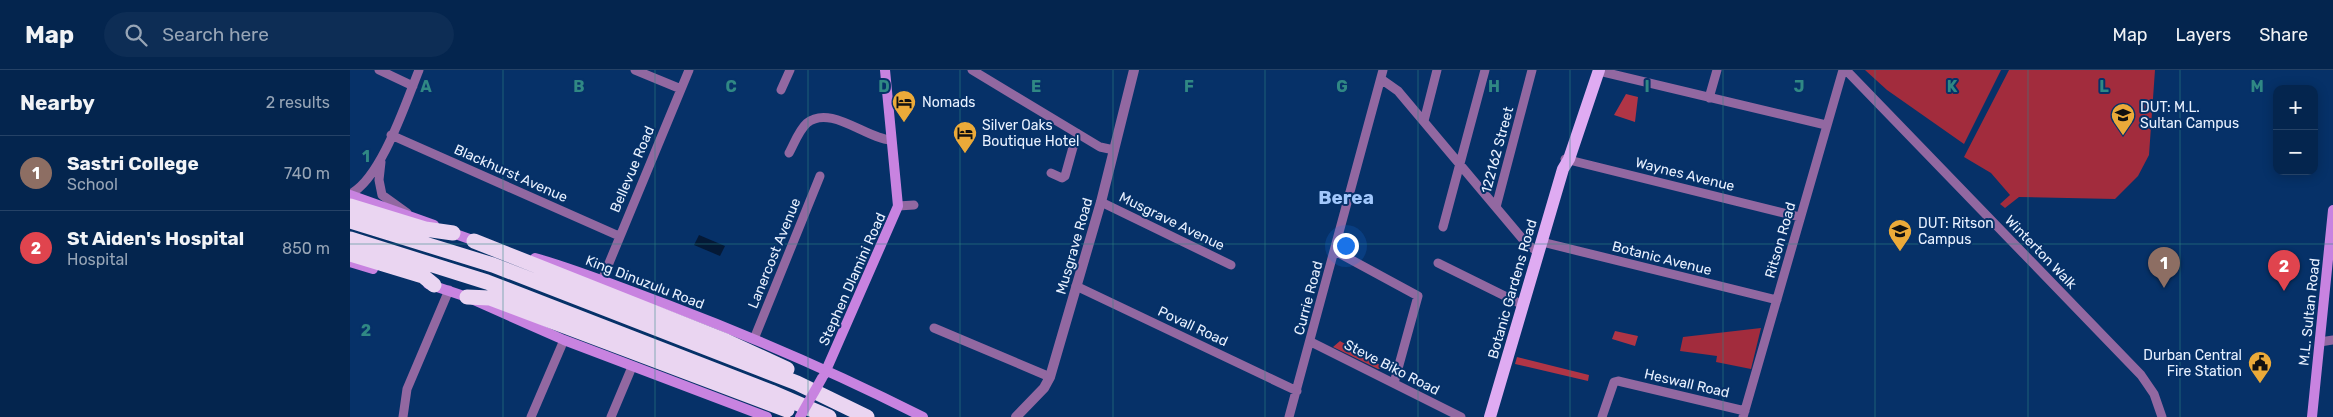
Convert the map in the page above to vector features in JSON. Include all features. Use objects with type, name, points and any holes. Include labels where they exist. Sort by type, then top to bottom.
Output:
[{"type":"highway","points":[[350,206],[426,229],[452,233]]},
{"type":"highway","points":[[350,220],[503,269],[797,383],[867,417]]},
{"type":"highway","points":[[350,239],[478,279],[548,304],[771,392],[829,417]]},
{"type":"highway","points":[[474,241],[726,341],[802,377],[876,417]]},
{"type":"highway","points":[[350,254],[423,276],[434,285]]},
{"type":"highway","points":[[468,297],[490,298],[805,417]]},
{"type":"main road","name":"Stephen Dlamini Road","points":[[800,417],[824,374],[898,206],[885,70]]},
{"type":"main road","name":"Botanic Gardens Road","points":[[1490,417],[1565,162],[1596,70]]},
{"type":"main road","name":"King Dinuzulu Road","points":[[350,195],[411,216],[474,241],[602,280],[754,339],[824,374],[922,417]]},
{"type":"main road","name":"M.L. Sultan Road","points":[[2312,417],[2331,246],[2333,210]]},
{"type":"main road","points":[[350,262],[434,285],[468,297],[564,340],[768,417]]},
{"type":"street","points":[[379,70],[413,86]]},
{"type":"street","points":[[350,195],[367,182],[381,160],[419,70]]},
{"type":"street","points":[[635,70],[681,88]]},
{"type":"street","name":"Bellevue Road","points":[[602,280],[689,70]]},
{"type":"street","points":[[781,90],[790,70]]},
{"type":"street","points":[[972,70],[1100,147],[1114,150]]},
{"type":"street","name":"Musgrave Road","points":[[1016,417],[1044,388],[1050,377],[1101,202],[1134,70]]},
{"type":"street","points":[[1424,121],[1437,70]]},
{"type":"street","points":[[1442,227],[1485,70]]},
{"type":"street","name":"122162 Street","points":[[1496,207],[1532,70]]},
{"type":"street","points":[[1596,70],[1826,125]]},
{"type":"street","points":[[1709,98],[1717,70]]},
{"type":"street","name":"Ritson Road","points":[[1744,414],[1826,125],[1845,70]]},
{"type":"street","name":"Winterton Walk","points":[[1845,70],[2141,375],[2154,394],[2162,417]]},
{"type":"street","name":"Botanic Avenue","points":[[1382,75],[1424,121],[1526,243],[1540,248],[1776,300]]},
{"type":"street","name":"Currie Road","points":[[1289,417],[1311,342],[1382,75]]},
{"type":"street","points":[[789,154],[807,123],[822,118],[835,119],[878,138],[891,140]]},
{"type":"street","points":[[1051,173],[1062,178],[1065,176],[1077,133]]},
{"type":"street","name":"Blackhurst Avenue","points":[[391,135],[619,236]]},
{"type":"street","points":[[381,160],[379,180],[382,195],[411,216]]},
{"type":"street","name":"Waynes Avenue","points":[[1565,162],[1800,217]]},
{"type":"street","name":"Lanercost Avenue","points":[[754,339],[820,176]]},
{"type":"street","name":"Musgrave Avenue","points":[[1101,202],[1231,265]]},
{"type":"street","points":[[898,206],[914,205]]},
{"type":"street","points":[[1335,251],[1419,296],[1394,383]]},
{"type":"street","points":[[1438,263],[1523,305]]},
{"type":"street","name":"Povall Road","points":[[1076,286],[1297,391]]},
{"type":"street","points":[[403,417],[407,389],[449,290]]},
{"type":"street","points":[[934,328],[1050,377]]},
{"type":"street","points":[[531,417],[564,340]]},
{"type":"street","points":[[2320,342],[2333,340]]},
{"type":"street","name":"Steve Biko Road","points":[[1311,342],[1461,417]]},
{"type":"street","points":[[611,417],[632,367]]},
{"type":"street","name":"Heswall Road","points":[[1602,417],[1613,384],[1622,382],[1744,414]]},
{"type":"shaded area","points":[[1865,70],[2001,70],[1964,144],[1887,90]]},
{"type":"shaded area","points":[[2009,70],[2155,70],[2149,155],[2138,176],[2115,199],[2019,197],[2005,208],[2000,204],[2010,195],[1991,173],[1964,157]]},
{"type":"shaded area","points":[[1626,94],[1638,97],[1635,122],[1614,115]]},
{"type":"shaded area","points":[[1761,328],[1751,369],[1716,362],[1717,356],[1680,351],[1683,337]]},
{"type":"shaded area","points":[[1615,331],[1638,336],[1635,346],[1612,339]]},
{"type":"shaded area","points":[[1340,341],[1385,368],[1378,369],[1333,347]]},
{"type":"shaded area","points":[[1517,357],[1589,375],[1588,381],[1515,364]]},
{"type":"water","points":[[699,235],[725,246],[720,256],[694,245]]},
{"type":"place","name":"Nomads","points":[[904,123]]},
{"type":"place","name":"DUT: M.L. Sultan Campus","points":[[2123,136]]},
{"type":"place","name":"Silver Oaks Boutique Hotel","points":[[965,154]]},
{"type":"place","name":"DUT: Ritson Campus","points":[[1900,252]]},
{"type":"place","name":"Sastri College","points":[[2164,288]]},
{"type":"place","name":"St Aiden's Hospital","points":[[2284,291]]},
{"type":"place","name":"Durban Central Fire Station","points":[[2260,384]]},
{"type":"district","name":"Berea","points":[[1346,197]]}]
